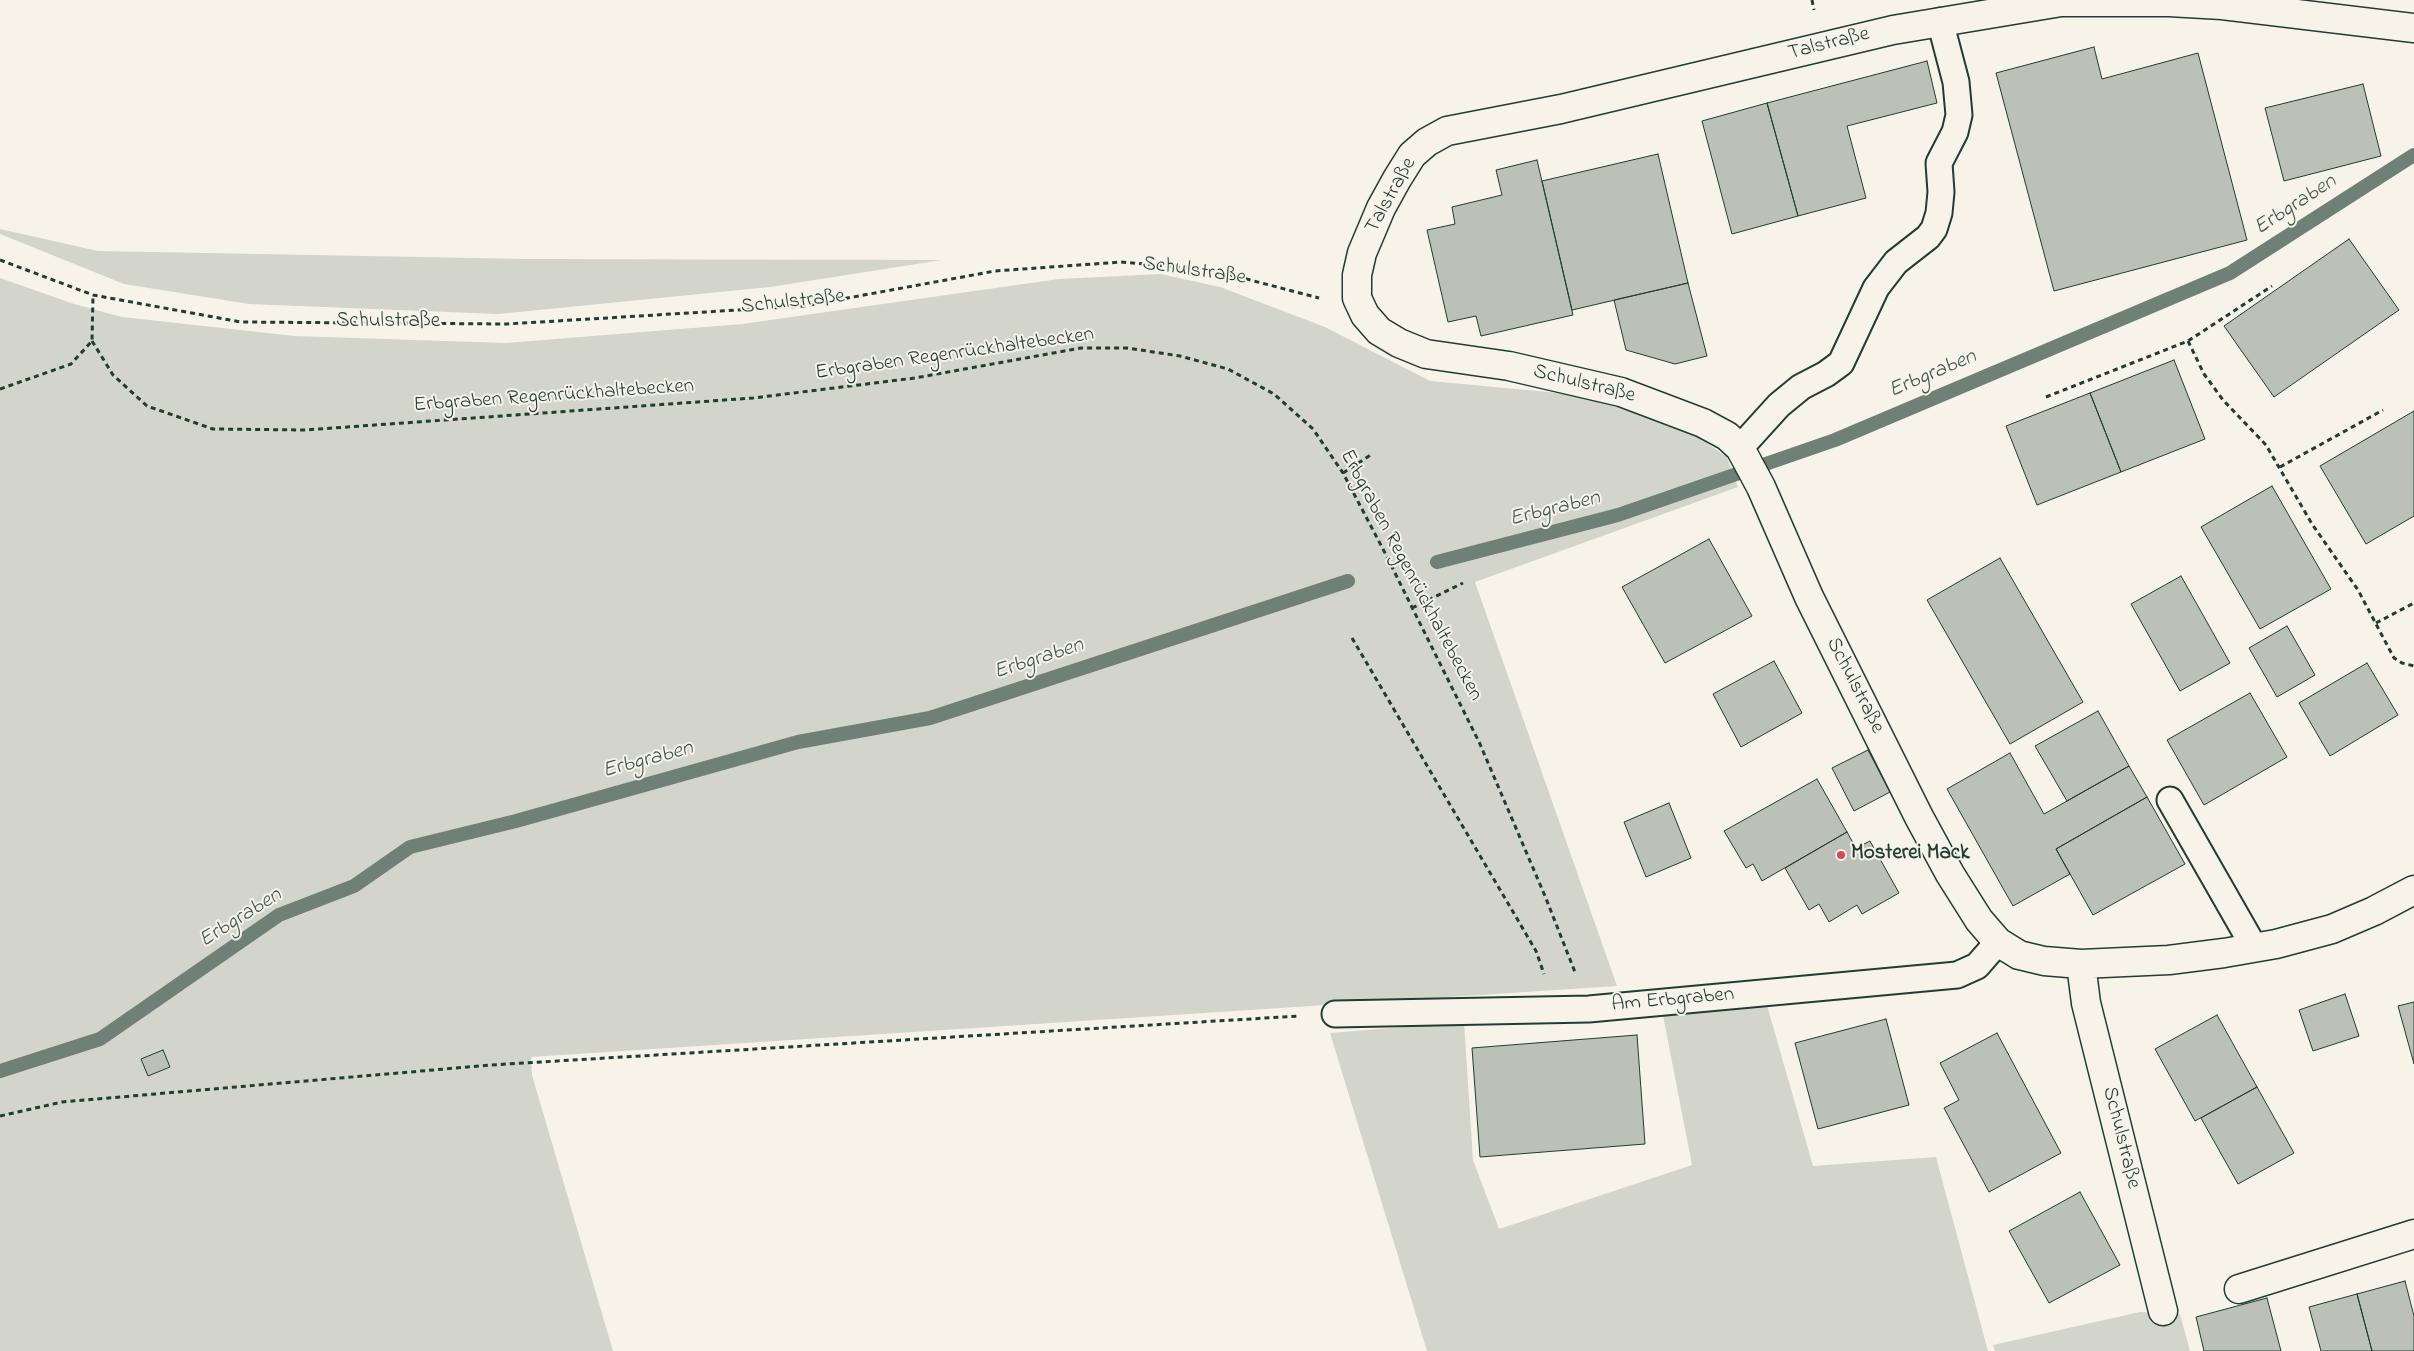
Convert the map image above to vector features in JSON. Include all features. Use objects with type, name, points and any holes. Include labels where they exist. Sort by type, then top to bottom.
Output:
[{"type":"street","name":"Talstraße","points":[[1357,298],[1357,275],[1362,253],[1388,193],[1412,155],[1428,142],[1447,131],[1560,109],[1893,30],[2061,2],[2222,5],[2414,28]]},
{"type":"street","name":"Schulstraße","points":[[1357,298],[1365,315],[1379,331],[1426,354],[1509,366],[1621,392],[1704,423],[1726,436],[1740,448],[1761,487],[1809,597],[1919,817],[1965,900],[1998,942],[2019,955],[2044,961],[2081,964],[2169,960],[2254,947],[2332,929],[2374,911],[2414,890]]},
{"type":"street","name":"Schulstraße","points":[[2081,964],[2088,1012],[2163,1311]]},
{"type":"street","points":[[2239,1289],[2414,1234]]},
{"type":"lane","points":[[1740,448],[1779,405],[1801,387],[1826,374],[1841,363],[1876,288],[1896,262],[1928,237],[1934,229],[1939,213],[1941,192],[1939,163],[1955,132],[1958,115],[1956,82],[1940,21]]},
{"type":"lane","points":[[2170,800],[2254,947]]},
{"type":"lane","name":"Am Erbgraben","points":[[1335,1014],[1589,1009],[1956,975],[1977,966],[1998,942]]},
{"type":"path","name":"Schulstraße","points":[[0,260],[93,295],[241,322],[507,324],[804,306],[996,271],[1121,262],[1212,270],[1316,298],[1357,298]]},
{"type":"path","points":[[2046,397],[2188,341],[2272,286]]},
{"type":"path","points":[[0,388],[72,364],[92,341],[93,295]]},
{"type":"path","name":"Erbgraben Regenrückhaltebecken","points":[[92,341],[113,375],[147,406],[213,429],[305,430],[753,398],[916,378],[1081,348],[1127,348],[1180,356],[1228,369],[1274,394],[1313,429],[1343,473],[1480,744],[1545,896],[1589,1009]]},
{"type":"path","points":[[2188,341],[2204,374],[2223,400],[2266,445],[2312,524],[2358,590],[2394,658],[2402,663],[2414,666]]},
{"type":"path","points":[[2280,467],[2383,410]]},
{"type":"path","points":[[1343,473],[1372,454]]},
{"type":"path","points":[[1412,608],[1464,583]]},
{"type":"path","points":[[2376,622],[2414,603]]},
{"type":"path","points":[[1352,638],[1536,951],[1557,1010]]},
{"type":"path","points":[[0,1116],[62,1102],[491,1066],[1335,1014]]},
{"type":"shaded area","points":[[0,229],[98,251],[527,259],[942,260],[770,287],[498,314],[249,304],[124,284],[0,234]]},
{"type":"shaded area","points":[[1161,274],[1220,287],[1325,327],[1430,381],[1559,393],[1641,408],[1689,431],[1727,457],[1738,487],[1475,582],[1617,986],[531,1057],[532,1075],[613,1351],[0,1351],[0,278],[74,304],[122,317],[295,336],[506,343],[742,324],[1059,279]]},
{"type":"shaded area","points":[[1764,995],[1813,1166],[1936,1157],[1988,1351],[1427,1351],[1330,1033],[1464,1022],[1473,1160],[1499,1229],[1692,1165],[1662,1010]]},
{"type":"shaded area","points":[[2140,1312],[2180,1314],[2190,1351],[1995,1351],[1993,1345]]},
{"type":"building","points":[[2094,47],[2102,79],[2198,53],[2247,240],[2054,291],[1996,73]]},
{"type":"building","points":[[1927,61],[1937,103],[1847,126],[1866,198],[1798,216],[1767,103]]},
{"type":"building","points":[[2363,84],[2381,156],[2284,181],[2265,108]]},
{"type":"building","points":[[1767,103],[1798,216],[1732,234],[1702,121]]},
{"type":"building","points":[[1658,154],[1688,283],[1572,310],[1542,181]]},
{"type":"building","points":[[1537,160],[1573,315],[1481,336],[1476,316],[1448,322],[1427,230],[1455,224],[1452,207],[1502,195],[1496,170]]},
{"type":"building","points":[[2349,239],[2399,310],[2274,397],[2224,326]]},
{"type":"building","points":[[1688,283],[1707,356],[1675,364],[1626,350],[1614,300]]},
{"type":"building","points":[[2174,360],[2205,439],[2121,472],[2090,393]]},
{"type":"building","points":[[2090,393],[2121,472],[2037,505],[2006,426]]},
{"type":"building","points":[[2414,411],[2414,516],[2366,544],[2320,466]]},
{"type":"building","points":[[2272,486],[2331,589],[2260,629],[2201,527]]},
{"type":"building","points":[[1709,539],[1752,616],[1665,663],[1622,587]]},
{"type":"building","points":[[2000,558],[2083,702],[2010,744],[1927,600]]},
{"type":"building","points":[[2181,576],[2230,663],[2180,691],[2131,604]]},
{"type":"building","points":[[2287,626],[2315,675],[2277,697],[2249,648]]},
{"type":"building","points":[[1774,661],[1802,713],[1741,747],[1713,694]]},
{"type":"building","points":[[2367,663],[2398,715],[2330,756],[2299,703]]},
{"type":"building","points":[[2250,693],[2287,757],[2204,805],[2167,740]]},
{"type":"building","points":[[2098,711],[2129,766],[2067,801],[2035,746]]},
{"type":"building","points":[[1868,750],[1890,792],[1854,811],[1832,768]]},
{"type":"building","points":[[2010,753],[2044,814],[2129,766],[2147,797],[2056,849],[2070,874],[2013,906],[1947,789]]},
{"type":"building","points":[[1817,779],[1847,832],[1762,881],[1753,864],[1746,868],[1724,831]]},
{"type":"building","points":[[2147,797],[2185,864],[2093,915],[2056,849]]},
{"type":"building","points":[[1669,803],[1691,858],[1646,877],[1624,822]]},
{"type":"building","points":[[1847,832],[1856,848],[1870,841],[1899,893],[1862,914],[1857,905],[1829,922],[1819,904],[1809,910],[1785,868]]},
{"type":"building","points":[[2345,994],[2359,1036],[2313,1051],[2299,1010]]},
{"type":"building","points":[[2414,1002],[2414,1064],[2398,1006]]},
{"type":"building","points":[[2217,1015],[2257,1087],[2195,1121],[2155,1049]]},
{"type":"building","points":[[1886,1019],[1909,1105],[1818,1129],[1795,1043]]},
{"type":"building","points":[[1997,1033],[2061,1153],[1989,1192],[1944,1108],[1959,1100],[1940,1063]]},
{"type":"building","points":[[1637,1035],[1645,1144],[1480,1157],[1472,1048]]},
{"type":"building","points":[[163,1050],[170,1067],[148,1076],[141,1059]]},
{"type":"building","points":[[2257,1087],[2294,1153],[2238,1184],[2201,1118]]},
{"type":"building","points":[[2080,1192],[2120,1265],[2049,1303],[2009,1231]]},
{"type":"building","points":[[2405,1281],[2414,1316],[2414,1351],[2372,1351],[2357,1294]]},
{"type":"building","points":[[2357,1294],[2372,1351],[2321,1351],[2309,1307]]},
{"type":"building","points":[[2267,1298],[2281,1351],[2204,1351],[2196,1317]]},
{"type":"waterway","name":"Erbgraben","points":[[1437,562],[1618,515],[1835,440],[2230,273],[2414,155]]},
{"type":"waterway","name":"Erbgraben","points":[[0,1071],[100,1039],[279,915],[354,886],[410,847],[516,821],[798,742],[930,718],[1348,581]]},
{"type":"place","name":"Mosterei Mack","points":[[1841,855]]}]
